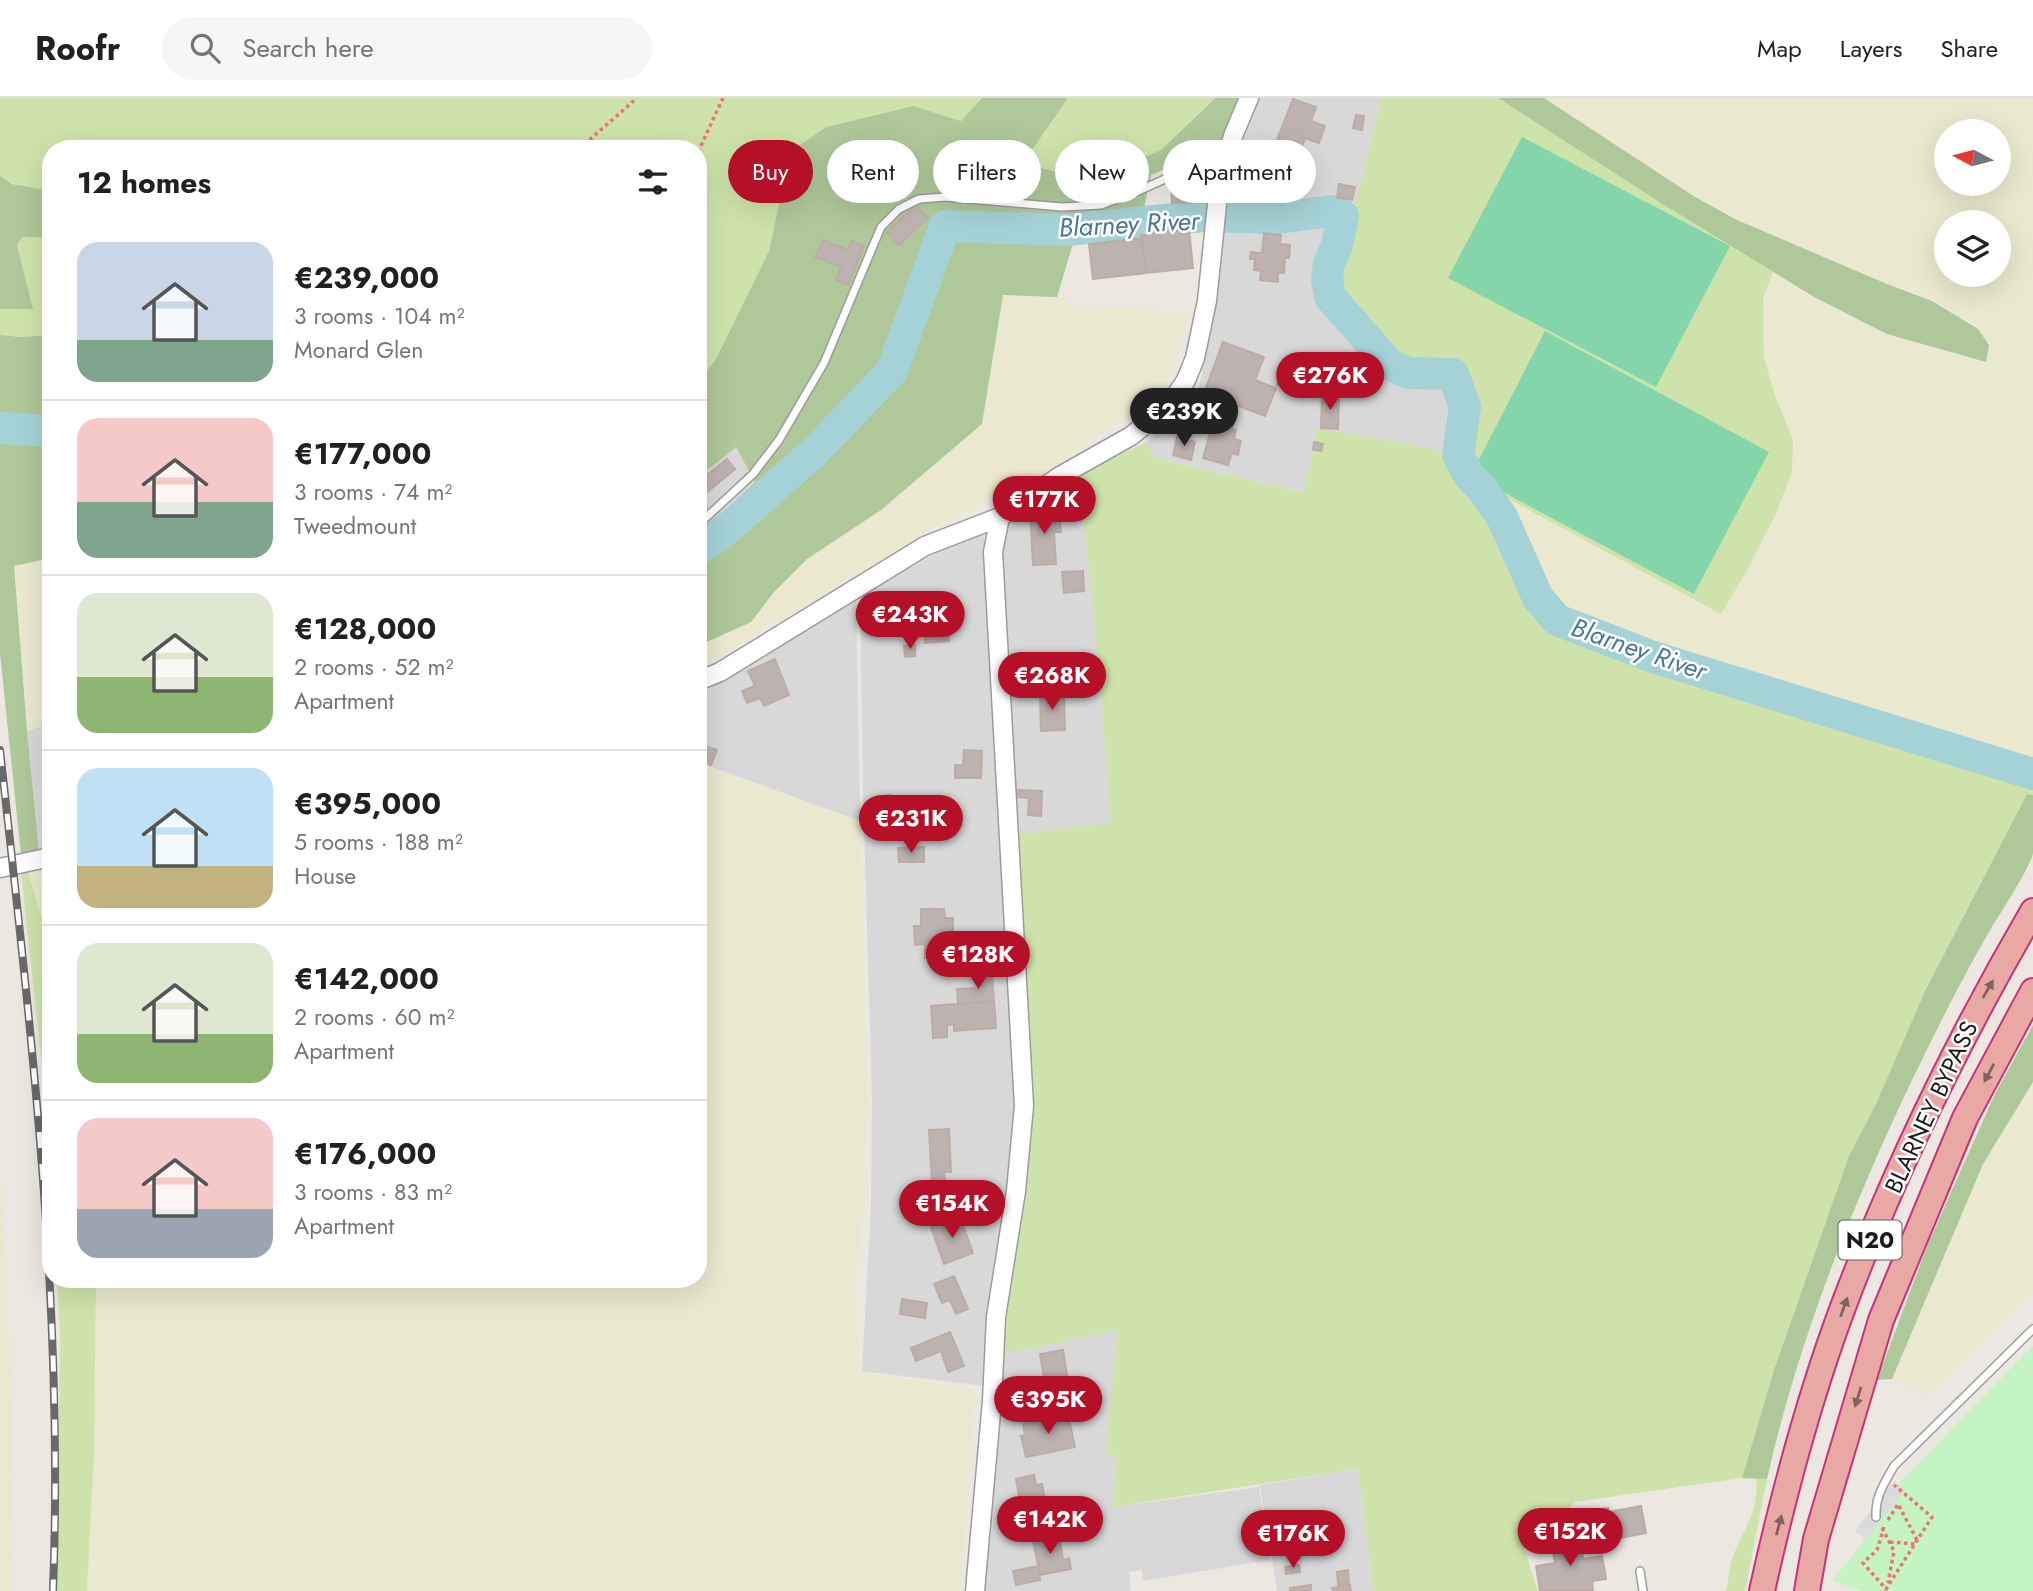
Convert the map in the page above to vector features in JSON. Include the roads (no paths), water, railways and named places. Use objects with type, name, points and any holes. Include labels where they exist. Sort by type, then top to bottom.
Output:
[{"type":"highway","name":"BLARNEY BYPASS","points":[[1762,1591],[1802,1434],[1843,1308],[1928,1107],[1984,995],[2033,911]]},
{"type":"highway","name":"BLARNEY BYPASS","points":[[1807,1591],[1816,1539],[1881,1320],[1965,1118],[2033,992]]},
{"type":"street","points":[[1232,140],[1249,98]]},
{"type":"street","points":[[707,677],[720,672],[925,546],[1000,517],[1060,476],[1132,436],[1170,404],[1192,366],[1205,313],[1217,203]]},
{"type":"street","points":[[975,1591],[992,1401],[996,1317],[1016,1191],[1024,1106],[993,552],[1000,517]]},
{"type":"street","points":[[0,868],[42,859]]},
{"type":"lane","points":[[707,517],[753,474],[779,440],[824,363],[881,227],[899,209],[919,199],[945,197],[1062,207],[1101,205],[1163,180]]},
{"type":"lane","points":[[1876,1517],[1879,1493],[1894,1466],[2033,1329]]},
{"type":"lane","points":[[1640,1571],[1643,1591]]},
{"type":"waterway","name":"Blarney River","points":[[707,543],[732,525],[815,451],[892,371],[945,226],[1067,230],[1203,216],[1278,218],[1331,211],[1343,216],[1337,245],[1329,263],[1327,280],[1330,297],[1390,365],[1408,373],[1453,374],[1465,407],[1458,455],[1468,474],[1502,517],[1538,598],[1557,620],[1653,657],[2033,774]]},
{"type":"waterway","name":"Blarney River","points":[[0,428],[42,430]]},
{"type":"railway","points":[[0,750],[42,1169]]},
{"type":"railway","points":[[50,1288],[54,1379],[53,1591]]}]
